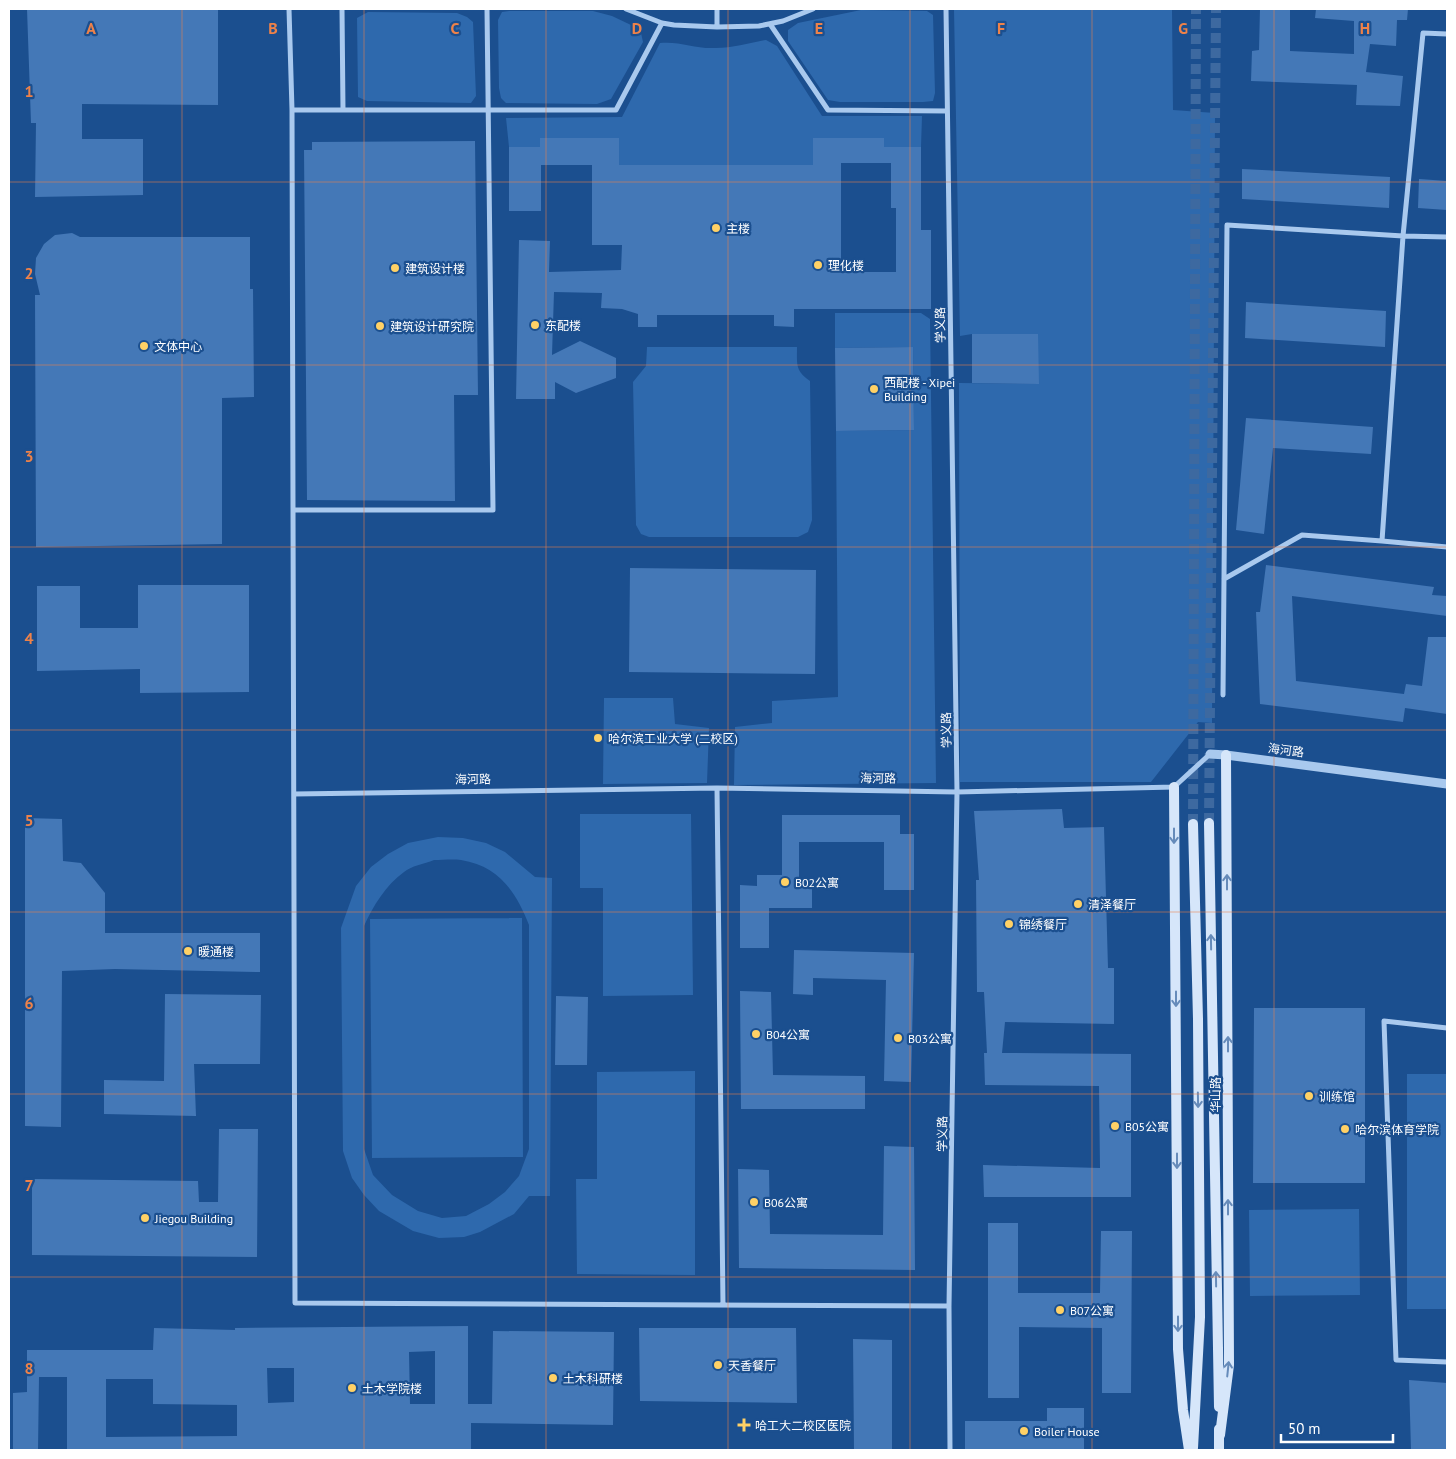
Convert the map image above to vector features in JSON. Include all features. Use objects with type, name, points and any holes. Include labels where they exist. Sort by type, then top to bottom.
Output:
[{"type":"main road","name":"华山路","points":[[1220,1435],[1229,1365],[1226,755]]},
{"type":"main road","points":[[1174,788],[1178,1350],[1183,1410],[1189,1450]]},
{"type":"main road","points":[[1209,823],[1219,1450]]},
{"type":"main road","name":"华山路","points":[[1193,824],[1198,1019],[1200,1317],[1193,1450]]},
{"type":"street","points":[[289,9],[292,110],[295,1303],[949,1306]]},
{"type":"street","points":[[342,9],[343,110]]},
{"type":"street","points":[[293,510],[493,510],[487,9]]},
{"type":"street","points":[[626,9],[662,23],[718,27],[770,24],[813,9]]},
{"type":"street","points":[[717,9],[718,27]]},
{"type":"street","name":"学义路","points":[[946,9],[957,792],[949,1306],[950,1450]]},
{"type":"street","points":[[292,110],[616,110],[662,23]]},
{"type":"street","points":[[770,24],[828,110],[947,111]]},
{"type":"street","points":[[1382,541],[1403,236],[1423,33],[1447,34]]},
{"type":"street","points":[[1223,695],[1226,225],[1447,237]]},
{"type":"street","points":[[1224,579],[1302,535],[1447,547]]},
{"type":"street","name":"海河路","points":[[294,794],[717,788],[957,792],[1174,788],[1210,754],[1447,784]]},
{"type":"street","points":[[717,788],[723,1305]]},
{"type":"street","points":[[1447,1028],[1384,1021],[1396,1360],[1447,1362]]},
{"type":"shaded area","points":[[954,9],[1172,9],[1173,110],[1215,113],[1212,723],[1198,722],[1151,782],[960,782],[959,383],[1038,384],[1038,334],[972,334],[960,336]]},
{"type":"shaded area","points":[[861,10],[927,11],[933,15],[935,93],[933,101],[840,102],[828,100],[788,41],[788,30],[798,23]]},
{"type":"shaded area","points":[[593,11],[612,16],[631,25],[641,33],[643,42],[611,99],[597,104],[506,103],[501,98],[499,88],[498,20],[502,12]]},
{"type":"shaded area","points":[[368,12],[457,13],[473,22],[476,96],[471,103],[367,101],[358,97],[357,18]]},
{"type":"shaded area","points":[[766,40],[777,46],[822,116],[922,116],[921,147],[884,147],[884,138],[814,138],[813,165],[619,165],[540,138],[540,147],[509,147],[506,118],[622,117],[660,43],[718,48]]},
{"type":"shaded area","points":[[835,313],[921,313],[930,319],[936,783],[734,785],[735,727],[772,723],[772,701],[838,697],[836,431],[914,430],[913,347],[835,348]]},
{"type":"shaded area","points":[[647,347],[797,347],[799,370],[810,381],[812,520],[808,532],[798,537],[649,537],[641,534],[636,525],[633,382],[646,366]]},
{"type":"shaded area","points":[[604,698],[673,698],[675,724],[709,728],[707,783],[603,784]]},
{"type":"shaded area","points":[[580,814],[691,814],[693,995],[603,996],[603,888],[580,888]]},
{"type":"shaded area","points":[[438,837],[463,838],[486,843],[505,852],[535,877],[552,878],[550,1196],[529,1196],[514,1214],[480,1232],[464,1237],[439,1238],[413,1231],[379,1211],[352,1178],[343,1151],[341,928],[356,886],[371,867],[388,854],[408,843]],"holes":[[[434,860],[458,860],[474,863],[486,868],[504,882],[512,892],[529,925],[529,1149],[519,1176],[505,1192],[489,1204],[466,1216],[442,1218],[418,1211],[392,1195],[373,1175],[364,1149],[364,926],[381,896],[397,877],[410,868]]]},
{"type":"shaded area","points":[[522,918],[523,1157],[372,1158],[370,919]]},
{"type":"shaded area","points":[[695,1071],[695,1275],[577,1274],[576,1179],[597,1179],[597,1072]]},
{"type":"shaded area","points":[[1407,1074],[1447,1074],[1447,1309],[1407,1309]]},
{"type":"shaded area","points":[[1359,1209],[1360,1295],[1250,1296],[1249,1210]]},
{"type":"building","points":[[27,9],[218,9],[218,105],[82,104],[82,139],[143,139],[143,195],[35,197],[36,123],[31,123]]},
{"type":"building","points":[[1260,9],[1290,9],[1290,51],[1354,54],[1354,21],[1315,18],[1316,9],[1408,9],[1407,20],[1397,20],[1396,46],[1370,44],[1366,72],[1403,76],[1400,106],[1356,105],[1357,85],[1251,81],[1252,51],[1259,50]]},
{"type":"building","name":"主楼","points":[[540,138],[619,138],[619,165],[813,165],[813,138],[884,138],[884,147],[921,147],[921,230],[931,230],[931,309],[794,309],[794,327],[774,326],[774,315],[657,315],[657,327],[638,327],[638,314],[622,309],[601,308],[602,293],[554,292],[552,355],[580,341],[616,358],[616,378],[576,393],[555,382],[555,399],[516,399],[519,240],[550,241],[549,272],[621,270],[622,245],[592,245],[592,165],[541,165],[541,211],[509,211],[509,147],[540,147]],"holes":[[[841,163],[891,163],[891,208],[896,208],[896,272],[841,272]]]},
{"type":"building","name":"建筑设计研究院","points":[[475,141],[478,395],[454,395],[455,501],[307,500],[304,150],[312,150],[312,142]]},
{"type":"building","points":[[1242,169],[1390,177],[1389,208],[1242,199]]},
{"type":"building","points":[[1419,179],[1447,181],[1447,210],[1418,208]]},
{"type":"building","name":"文体中心","points":[[72,233],[80,237],[250,237],[250,289],[253,289],[254,397],[222,398],[222,544],[36,547],[35,295],[40,295],[35,274],[36,258],[44,244],[55,235]]},
{"type":"building","points":[[1246,302],[1386,311],[1385,347],[1245,338]]},
{"type":"building","points":[[972,334],[1038,334],[1039,384],[972,383]]},
{"type":"building","name":"西配楼 - Xipei Building","points":[[913,347],[914,430],[836,431],[835,348]]},
{"type":"building","points":[[1246,418],[1373,427],[1371,454],[1273,448],[1264,534],[1236,530]]},
{"type":"building","points":[[1266,565],[1434,587],[1432,595],[1447,596],[1447,616],[1292,596],[1296,681],[1404,694],[1406,684],[1422,686],[1428,637],[1447,637],[1447,714],[1405,708],[1403,722],[1260,704],[1256,612],[1260,612]]},
{"type":"building","points":[[630,568],[816,570],[815,674],[629,672]]},
{"type":"building","points":[[138,585],[249,585],[249,692],[140,693],[140,669],[37,671],[37,586],[80,586],[80,628],[138,628]]},
{"type":"building","points":[[1062,809],[1064,828],[1104,827],[1108,968],[1114,968],[1114,1024],[1005,1022],[1002,1053],[1131,1054],[1131,1197],[984,1197],[983,1165],[1100,1168],[1099,1086],[985,1085],[984,1053],[987,1053],[984,992],[977,992],[976,880],[979,880],[974,811]]},
{"type":"building","name":"B02公寓","points":[[782,815],[900,815],[900,834],[914,834],[914,890],[884,890],[884,842],[799,842],[799,878],[812,879],[812,908],[769,908],[769,948],[740,948],[740,885],[757,886],[757,875],[782,875]]},
{"type":"building","points":[[25,818],[62,819],[63,861],[81,863],[105,893],[105,933],[260,933],[260,972],[115,969],[62,971],[61,1127],[25,1126]]},
{"type":"building","name":"B03公寓","points":[[794,950],[914,953],[911,1082],[884,1081],[886,980],[813,978],[813,995],[793,994]]},
{"type":"building","name":"B04公寓","points":[[740,991],[771,992],[773,1075],[865,1076],[865,1109],[741,1109]]},
{"type":"building","points":[[165,994],[261,995],[260,1064],[194,1064],[196,1116],[104,1114],[104,1080],[164,1081]]},
{"type":"building","points":[[556,996],[588,997],[587,1065],[555,1065]]},
{"type":"building","name":"训练馆","points":[[1254,1008],[1365,1008],[1365,1183],[1253,1183]]},
{"type":"building","name":"Jiegou Building","points":[[219,1129],[258,1129],[257,1257],[32,1255],[32,1179],[198,1181],[199,1202],[218,1202]]},
{"type":"building","name":"B06公寓","points":[[884,1146],[914,1147],[915,1270],[739,1268],[738,1169],[769,1170],[770,1234],[883,1235]]},
{"type":"building","name":"B07公寓","points":[[988,1223],[1018,1223],[1018,1293],[1100,1293],[1101,1231],[1132,1231],[1131,1393],[1102,1393],[1102,1328],[1019,1327],[1019,1398],[988,1398]]},
{"type":"building","points":[[468,1326],[468,1404],[492,1404],[493,1331],[614,1332],[613,1425],[471,1423],[471,1450],[67,1450],[67,1377],[39,1377],[38,1450],[13,1450],[13,1393],[27,1392],[27,1350],[153,1350],[154,1328],[235,1330],[235,1328]],"holes":[[[435,1351],[435,1404],[410,1404],[409,1352]],[[267,1368],[294,1368],[294,1402],[268,1403]],[[106,1379],[153,1379],[153,1404],[237,1405],[237,1436],[106,1437]]]},
{"type":"building","name":"天香餐厅","points":[[639,1328],[796,1328],[797,1403],[640,1401]]},
{"type":"building","points":[[853,1339],[892,1340],[892,1450],[854,1450]]},
{"type":"building","points":[[1409,1380],[1447,1383],[1447,1450],[1411,1450]]},
{"type":"building","name":"Boiler House","points":[[1047,1408],[1084,1408],[1084,1450],[965,1450],[965,1421],[1047,1421]]},
{"type":"tunnel","points":[[1193,824],[1196,9]]},
{"type":"tunnel","points":[[1209,823],[1216,9]]},
{"type":"place","name":"主楼","points":[[716,228]]},
{"type":"place","name":"理化楼","points":[[818,265]]},
{"type":"place","name":"建筑设计楼","points":[[395,268]]},
{"type":"place","name":"东配楼","points":[[535,325]]},
{"type":"place","name":"建筑设计研究院","points":[[380,326]]},
{"type":"place","name":"文体中心","points":[[144,346]]},
{"type":"place","name":"西配楼 - Xipei Building","points":[[874,389]]},
{"type":"place","name":"哈尔滨工业大学 (二校区)","points":[[598,738]]},
{"type":"place","name":"B02公寓","points":[[785,882]]},
{"type":"place","name":"清泽餐厅","points":[[1078,904]]},
{"type":"place","name":"锦绣餐厅","points":[[1009,924]]},
{"type":"place","name":"暖通楼","points":[[188,951]]},
{"type":"place","name":"B04公寓","points":[[756,1034]]},
{"type":"place","name":"B03公寓","points":[[898,1038]]},
{"type":"place","name":"训练馆","points":[[1309,1096]]},
{"type":"place","name":"B05公寓","points":[[1115,1126]]},
{"type":"place","name":"哈尔滨体育学院","points":[[1345,1129]]},
{"type":"place","name":"B06公寓","points":[[754,1202]]},
{"type":"place","name":"Jiegou Building","points":[[145,1218]]},
{"type":"place","name":"B07公寓","points":[[1060,1310]]},
{"type":"place","name":"天香餐厅","points":[[718,1365]]},
{"type":"place","name":"土木科研楼","points":[[553,1378]]},
{"type":"place","name":"土木学院楼","points":[[352,1388]]},
{"type":"place","name":"哈工大二校区医院","points":[[744,1425]]},
{"type":"place","name":"Boiler House","points":[[1024,1431]]}]
